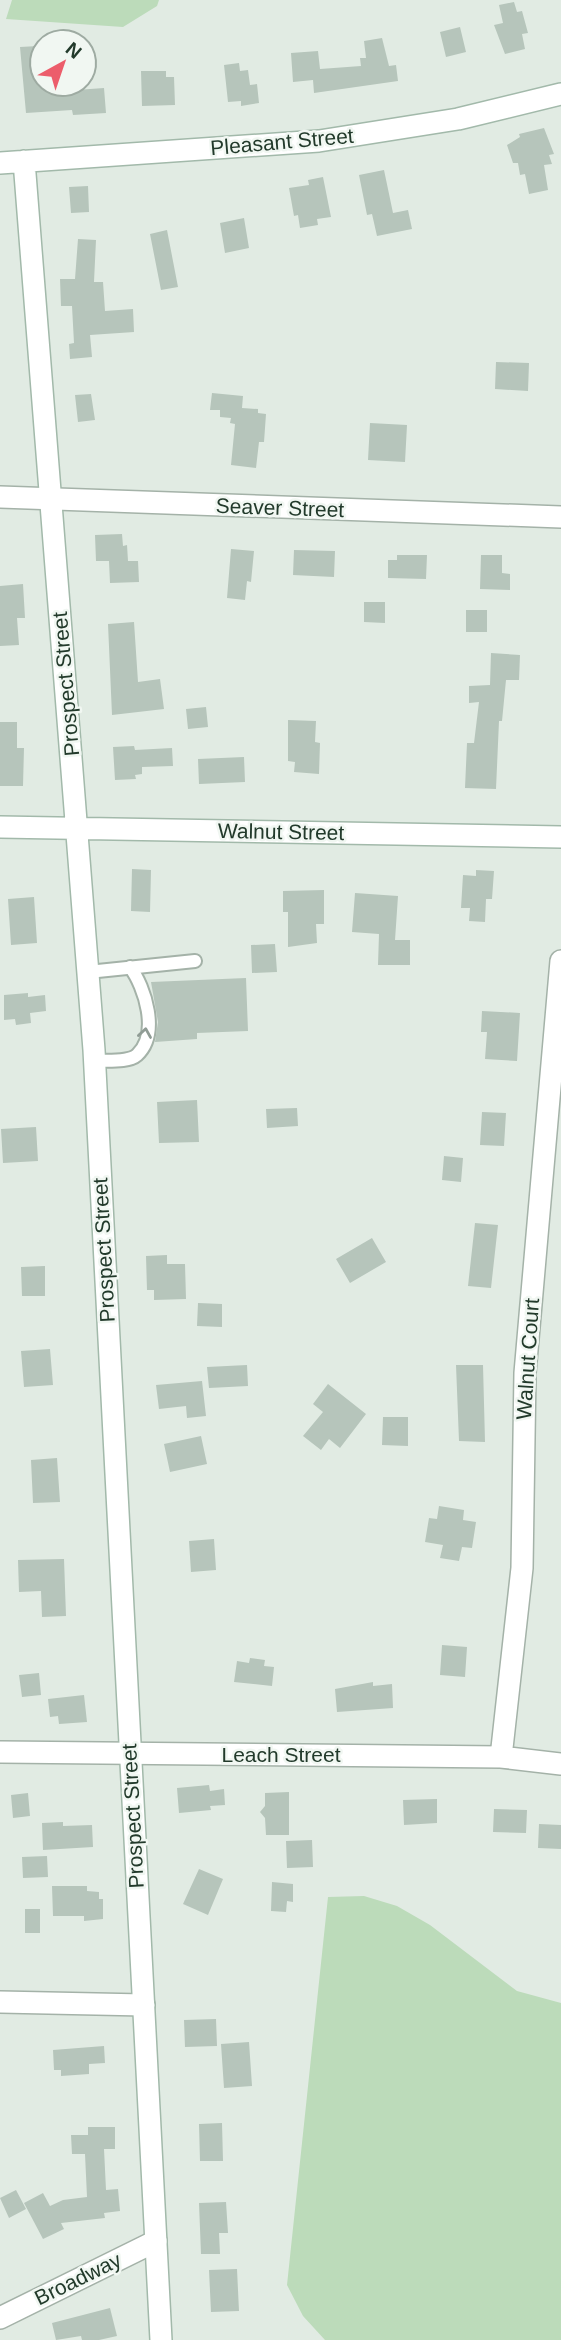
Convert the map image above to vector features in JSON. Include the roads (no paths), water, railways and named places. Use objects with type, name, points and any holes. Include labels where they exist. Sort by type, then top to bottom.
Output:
[{"type":"street","name":"Pleasant Street","points":[[0,163],[319,141],[458,119],[561,94]]},
{"type":"street","name":"Prospect Street","points":[[24,161],[94,1061],[162,2340]]},
{"type":"street","name":"Seaver Street","points":[[0,497],[561,517]]},
{"type":"street","name":"Walnut Street","points":[[0,827],[561,838]]},
{"type":"street","name":"Walnut Court","points":[[500,1757],[522,1568],[525,1373],[561,961]]},
{"type":"street","name":"Leach Street","points":[[0,1752],[500,1757],[561,1764]]},
{"type":"street","points":[[0,2002],[144,2005]]},
{"type":"street","name":"Broadway","points":[[0,2318],[156,2241]]},
{"type":"lane","points":[[88,972],[195,961]]},
{"type":"lane","points":[[94,1061],[131,1058],[138,1055],[144,1043],[147,1027],[144,995],[130,967]]}]
